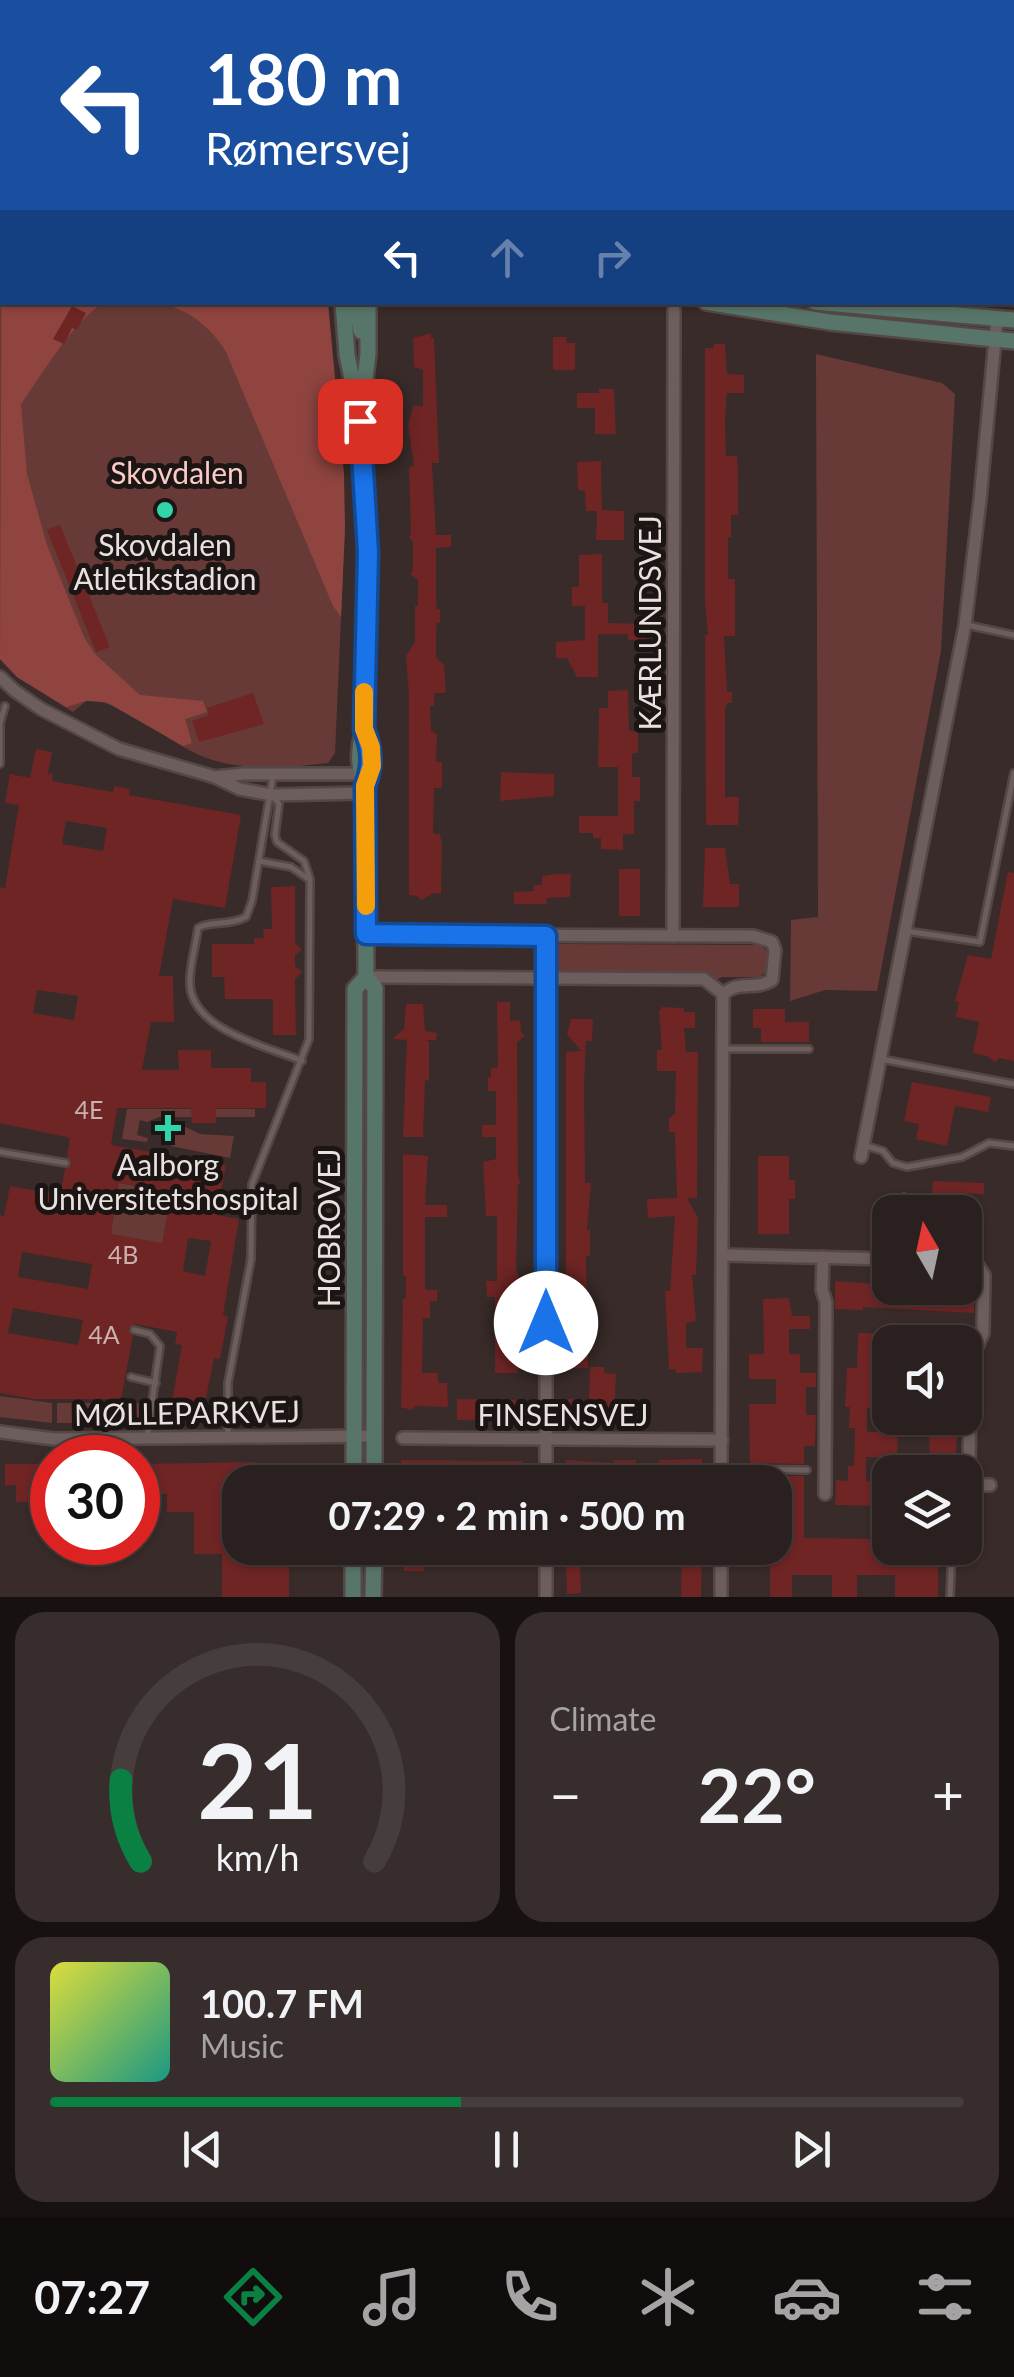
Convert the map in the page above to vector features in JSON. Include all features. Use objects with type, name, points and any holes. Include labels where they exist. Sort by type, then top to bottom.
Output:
[{"type":"main road","name":"HOBROVEJ","points":[[343,305],[347,355],[360,421],[368,552],[364,729],[371,747],[372,766],[364,784],[366,977],[375,988],[374,1465]]},
{"type":"main road","points":[[357,305],[368,354]]},
{"type":"main road","name":"HOBROVEJ","points":[[360,421],[368,354],[368,305]]},
{"type":"main road","points":[[725,305],[811,319],[1014,341]]},
{"type":"main road","points":[[849,305],[1006,319]]},
{"type":"main road","name":"HOBROVEJ","points":[[354,1465],[355,989],[366,977]]},
{"type":"main road","points":[[352,1597],[353,1565]]},
{"type":"main road","points":[[373,1597],[374,1565]]},
{"type":"street","name":"KÆRLUNDSVEJ","points":[[673,936],[674,310]]},
{"type":"street","points":[[862,1151],[964,625],[995,340],[1006,319]]},
{"type":"street","points":[[0,677],[15,692],[119,749],[215,777],[240,789],[272,795],[364,784]]},
{"type":"street","points":[[215,777],[244,774],[364,784]]},
{"type":"street","points":[[366,934],[753,936],[772,942],[772,980],[766,984],[734,985],[722,994]]},
{"type":"street","points":[[546,936],[546,1465]]},
{"type":"street","points":[[366,977],[704,979],[722,994],[721,1465]]},
{"type":"street","points":[[723,1255],[872,1258]]},
{"type":"street","points":[[823,1257],[826,1494]]},
{"type":"street","points":[[970,1455],[970,1362],[983,1333],[982,1271]]},
{"type":"street","name":"MØLLEPARKVEJ","points":[[0,1432],[30,1436]]},
{"type":"street","name":"MØLLEPARKVEJ","points":[[160,1438],[374,1436]]},
{"type":"street","name":"FINSENSVEJ","points":[[403,1438],[722,1440]]},
{"type":"street","points":[[982,1484],[990,1484]]},
{"type":"street","points":[[546,1565],[546,1597]]},
{"type":"street","points":[[721,1565],[721,1597]]},
{"type":"lane","points":[[964,625],[1014,634]]},
{"type":"lane","points":[[0,764],[2,706],[15,692]]},
{"type":"lane","points":[[906,932],[980,942],[1014,773]]},
{"type":"lane","points":[[273,776],[246,917],[229,926],[206,924],[198,928],[190,985],[196,1009],[211,1023],[302,1061]]},
{"type":"lane","points":[[228,1437],[228,1383],[251,1260],[252,1184],[310,1039],[310,880],[304,861],[277,842],[279,804],[272,795]]},
{"type":"lane","points":[[259,860],[291,867],[310,880]]},
{"type":"lane","points":[[723,1049],[809,1049]]},
{"type":"lane","points":[[881,1059],[1014,1084]]},
{"type":"lane","points":[[862,1151],[883,1151],[893,1162],[907,1167],[962,1157],[989,1144],[1014,1146]]},
{"type":"lane","points":[[0,1152],[66,1163]]},
{"type":"lane","points":[[134,1330],[150,1334],[160,1346],[147,1435]]},
{"type":"lane","points":[[131,1377],[156,1383]]},
{"type":"lane","points":[[792,1471],[806,1470]]},
{"type":"lane","points":[[950,1597],[951,1565]]},
{"type":"green space","name":"Skovdalen","points":[[0,305],[328,305],[345,527],[335,753],[328,763],[261,767],[212,760],[113,706],[86,701],[73,712],[17,677],[0,659]]},
{"type":"green space","points":[[816,354],[942,383],[955,394],[941,651],[877,991],[825,990],[790,1001],[791,920],[818,917]]},
{"type":"green space","points":[[558,944],[760,945],[767,951],[767,971],[760,977],[722,977],[714,981],[558,973]]},
{"type":"green space","points":[[127,1109],[255,1109],[255,1117],[140,1120],[137,1135],[148,1138],[147,1142],[122,1139]]},
{"type":"green space","points":[[175,1122],[200,1134],[234,1136],[230,1158],[171,1146]]},
{"type":"green space","points":[[95,1179],[219,1200],[160,1256],[111,1234]]},
{"type":"green space","points":[[0,1396],[52,1403],[52,1423],[0,1417]]},
{"type":"green space","points":[[57,1403],[141,1403],[139,1423],[57,1423]]},
{"type":"shaded area","points":[[1,305],[101,305],[70,334],[21,404],[27,474],[47,545],[84,637],[95,654],[140,695],[203,701],[207,712],[185,719],[192,743],[183,746],[106,702],[86,701],[66,707],[17,677],[0,659]]},
{"type":"shaded area","points":[[167,305],[328,305],[344,474],[341,617],[226,352],[199,321]]},
{"type":"building","points":[[72,306],[86,313],[64,344],[53,339]]},
{"type":"building","points":[[431,333],[439,463],[432,463],[436,535],[451,535],[451,547],[436,548],[440,623],[436,629],[436,657],[444,665],[446,693],[434,693],[434,706],[430,706],[431,731],[437,734],[436,762],[442,762],[442,788],[434,788],[433,834],[440,834],[442,845],[441,894],[433,893],[422,900],[409,895],[406,656],[415,642],[418,580],[410,574],[413,542],[409,537],[409,467],[414,465],[408,425],[413,406],[423,406],[423,370],[414,367],[413,338]]},
{"type":"building","points":[[553,337],[566,337],[567,343],[575,343],[575,370],[553,370]]},
{"type":"building","points":[[714,344],[725,344],[727,374],[744,375],[744,393],[727,393],[725,421],[726,456],[737,456],[738,515],[731,515],[728,537],[728,579],[735,579],[735,636],[724,636],[727,692],[732,692],[732,703],[727,703],[725,709],[725,797],[739,797],[738,825],[706,825],[705,348],[714,348]]},
{"type":"building","points":[[599,389],[614,389],[616,434],[595,434],[595,408],[577,408],[577,393],[599,393]]},
{"type":"building","points":[[601,461],[602,510],[624,511],[624,540],[596,540],[597,511],[586,511],[585,491],[578,490],[577,462]]},
{"type":"building","points":[[60,525],[110,647],[96,652],[47,530]]},
{"type":"building","points":[[602,554],[602,603],[608,603],[608,623],[657,624],[657,634],[645,634],[645,640],[628,640],[628,634],[598,634],[598,677],[577,677],[567,658],[556,658],[556,642],[585,640],[585,606],[572,606],[572,587],[579,587],[579,555]]},
{"type":"building","points":[[628,690],[629,731],[638,732],[638,753],[632,753],[632,777],[640,777],[640,801],[634,801],[634,834],[623,834],[623,850],[601,849],[601,838],[593,838],[593,833],[579,833],[579,816],[618,816],[618,767],[598,767],[599,708],[608,708],[608,691]]},
{"type":"building","points":[[253,693],[264,724],[199,742],[192,721],[209,715],[207,708]]},
{"type":"building","points":[[36,749],[52,752],[48,773],[53,774],[52,781],[113,792],[114,786],[130,789],[129,795],[241,815],[225,908],[173,899],[159,976],[173,976],[174,1022],[151,1022],[142,1070],[179,1070],[178,1050],[211,1050],[211,1068],[251,1068],[251,1082],[266,1082],[266,1108],[216,1108],[216,1123],[192,1123],[191,1108],[117,1108],[111,1145],[226,1165],[217,1215],[239,1219],[223,1315],[228,1316],[220,1359],[214,1358],[203,1413],[171,1407],[182,1345],[175,1344],[177,1332],[135,1324],[128,1329],[133,1336],[121,1399],[33,1399],[0,1393],[0,1215],[4,1216],[10,1186],[60,1195],[65,1169],[72,1163],[67,1157],[70,1138],[0,1123],[0,887],[5,888],[19,805],[5,803],[10,774],[30,778]],"holes":[[[66,821],[107,828],[103,851],[62,844]],[[37,990],[78,996],[74,1020],[33,1013]],[[119,1183],[171,1192],[162,1243],[111,1234]],[[188,1238],[211,1241],[205,1276],[183,1271]],[[22,1252],[92,1264],[88,1289],[18,1277]],[[13,1308],[83,1320],[78,1345],[8,1333]]]},
{"type":"building","points":[[501,772],[554,774],[554,796],[500,801]]},
{"type":"building","points":[[705,848],[725,848],[730,884],[739,884],[739,907],[703,907]]},
{"type":"building","points":[[619,869],[640,869],[640,916],[619,916]]},
{"type":"building","points":[[1008,872],[1014,873],[1014,1061],[999,1058],[995,1062],[973,1053],[979,1022],[956,1017],[959,1002],[955,1001],[968,955],[991,959]]},
{"type":"building","points":[[571,874],[570,897],[546,898],[547,904],[514,904],[514,892],[534,891],[534,885],[542,885],[542,876]]},
{"type":"building","points":[[295,886],[295,942],[302,950],[295,955],[295,966],[302,972],[295,979],[296,1035],[273,1035],[273,999],[225,999],[224,977],[212,977],[212,944],[254,944],[254,938],[264,938],[263,929],[272,929],[271,887]]},
{"type":"building","points":[[497,1002],[510,1002],[510,1021],[520,1020],[525,1036],[517,1042],[521,1182],[516,1268],[520,1283],[518,1340],[524,1340],[518,1373],[495,1373],[495,1297],[487,1297],[486,1281],[497,1281],[497,1216],[486,1216],[483,1162],[496,1159],[496,1137],[482,1137],[482,1125],[496,1125],[496,1091],[488,1091],[488,1077],[491,1068],[498,1068]]},
{"type":"building","points":[[406,1004],[423,1004],[425,1031],[437,1033],[436,1040],[424,1040],[429,1041],[429,1081],[425,1080],[423,1137],[403,1137],[407,1040],[392,1039],[404,1029]]},
{"type":"building","points":[[662,1007],[695,1012],[695,1028],[684,1028],[686,1052],[698,1052],[697,1198],[687,1198],[698,1218],[696,1275],[692,1275],[696,1321],[686,1323],[686,1348],[703,1348],[702,1372],[676,1373],[676,1369],[669,1369],[665,1291],[670,1291],[675,1216],[648,1218],[647,1199],[677,1198],[675,1132],[669,1132],[669,1118],[675,1114],[676,1071],[657,1071],[657,1050],[662,1050]]},
{"type":"building","points":[[753,1009],[785,1009],[785,1022],[809,1022],[809,1042],[761,1042],[761,1028],[753,1028]]},
{"type":"building","points":[[571,1019],[593,1019],[592,1041],[586,1041],[584,1084],[585,1183],[591,1183],[587,1230],[590,1256],[586,1256],[588,1368],[569,1368],[566,1361],[566,1052],[581,1051],[567,1034]]},
{"type":"building","points":[[912,1082],[991,1097],[988,1112],[955,1106],[947,1146],[916,1139],[919,1124],[904,1121]]},
{"type":"building","points":[[403,1154],[428,1156],[425,1205],[447,1205],[447,1217],[425,1217],[425,1290],[437,1290],[437,1301],[430,1301],[430,1318],[423,1318],[422,1373],[438,1373],[438,1383],[447,1383],[448,1407],[401,1407],[406,1298]]},
{"type":"building","points":[[758,1156],[789,1156],[789,1180],[795,1180],[795,1199],[789,1199],[789,1234],[758,1234]]},
{"type":"building","points":[[933,1181],[984,1183],[984,1194],[932,1193]]},
{"type":"building","points":[[835,1281],[872,1284],[872,1305],[974,1305],[974,1313],[863,1307],[835,1309]]},
{"type":"building","points":[[789,1298],[792,1316],[810,1316],[810,1329],[789,1329],[789,1354],[800,1354],[800,1373],[816,1373],[816,1387],[806,1387],[806,1415],[816,1415],[815,1446],[804,1446],[804,1464],[750,1463],[749,1404],[776,1404],[776,1379],[749,1379],[749,1354],[764,1354],[763,1299]]},
{"type":"building","points":[[858,1333],[872,1333],[872,1408],[867,1408],[867,1432],[898,1435],[897,1455],[866,1457],[866,1481],[872,1481],[872,1506],[835,1505],[836,1480],[848,1481],[848,1466],[854,1466],[855,1428],[849,1428],[850,1407],[845,1407],[847,1368],[857,1368]]},
{"type":"building","points":[[590,1367],[604,1367],[604,1373],[616,1374],[615,1399],[637,1400],[637,1419],[567,1420],[568,1399],[589,1400]]},
{"type":"building","points":[[457,1399],[524,1400],[524,1419],[457,1420]]},
{"type":"building","points":[[929,1435],[957,1435],[956,1455],[930,1455]]},
{"type":"building","points":[[702,1459],[702,1465],[659,1465],[659,1460]]},
{"type":"building","points":[[401,1460],[523,1461],[523,1465],[401,1465]]},
{"type":"building","points":[[566,1460],[636,1460],[636,1465],[566,1465]]},
{"type":"building","points":[[256,1462],[222,1465],[222,1554],[194,1554],[194,1512],[167,1512],[167,1494],[160,1494],[160,1464]]},
{"type":"building","points":[[5,1464],[30,1464],[30,1502],[16,1502],[16,1485],[5,1486]]},
{"type":"building","points":[[792,1476],[804,1476],[804,1538],[872,1539],[872,1565],[938,1565],[938,1597],[895,1597],[895,1575],[857,1575],[857,1597],[832,1597],[832,1575],[792,1575],[792,1597],[770,1597],[770,1565],[792,1565]]},
{"type":"building","points":[[222,1565],[289,1565],[289,1597],[222,1597]]},
{"type":"building","points":[[404,1565],[424,1565],[424,1571],[404,1571]]},
{"type":"building","points":[[566,1565],[597,1565],[580,1567],[581,1593],[567,1594]]},
{"type":"building","points":[[682,1565],[702,1565],[701,1597],[681,1597]]},
{"type":"slow traffic","points":[[364,692],[364,729],[371,747],[372,766],[365,786],[366,906]]},
{"type":"place","name":"Skovdalen Atletikstadion","points":[[165,510]]},
{"type":"place","name":"Aalborg Universitetshospital","points":[[168,1128]]},
{"type":"route","points":[[360,421],[368,511],[364,729],[371,747],[372,766],[365,786],[366,934],[546,936],[546,1323]]}]
